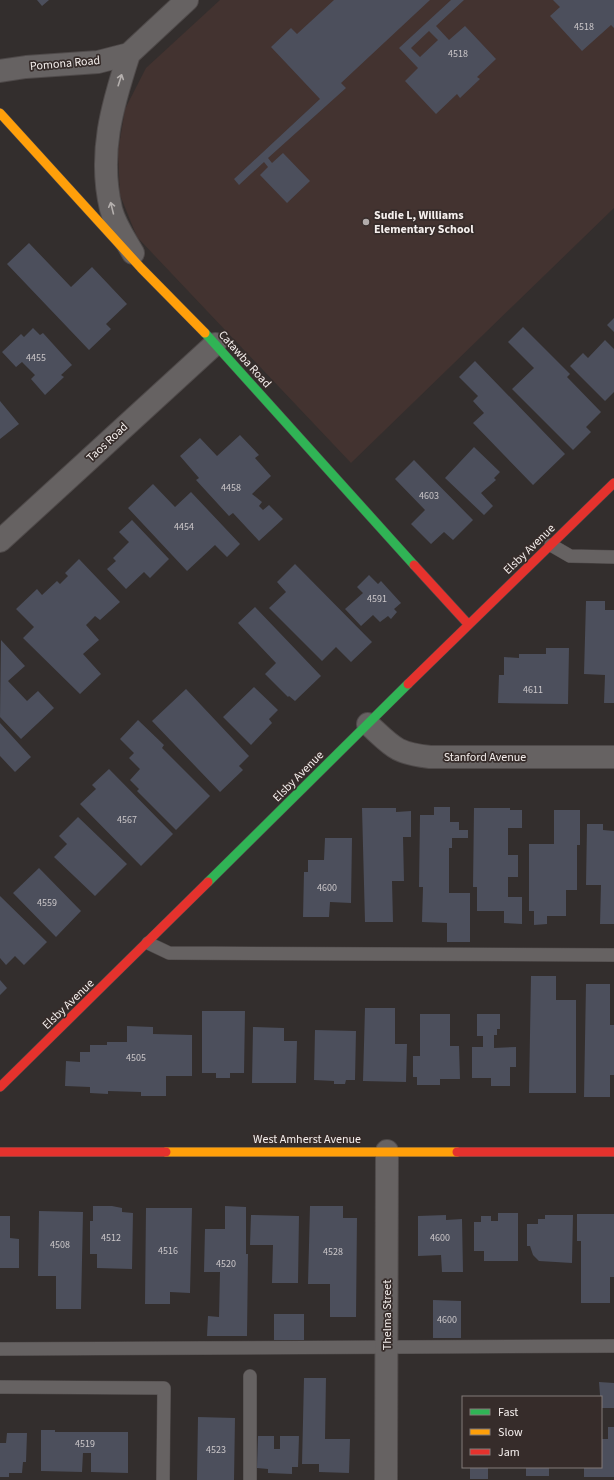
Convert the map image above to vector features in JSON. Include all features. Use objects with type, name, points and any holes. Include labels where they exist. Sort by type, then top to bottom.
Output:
[{"type":"street","name":"Pomona Road","points":[[141,268],[118,226],[112,210],[107,186],[105,152],[112,104],[129,54],[187,0]]},
{"type":"street","name":"Pomona Road","points":[[0,71],[26,67],[98,62],[129,54]]},
{"type":"street","name":"Catawba Road","points":[[0,113],[141,268],[215,344],[468,624]]},
{"type":"street","name":"Taos Road","points":[[0,541],[215,344]]},
{"type":"street","name":"Elsby Avenue","points":[[0,1087],[148,943],[468,624],[614,483]]},
{"type":"street","name":"Stanford Avenue","points":[[368,724],[394,749],[412,755],[430,757],[614,757]]},
{"type":"street","name":"Thelma Street","points":[[386,1480],[387,1151]]},
{"type":"street","name":"West Amherst Avenue","points":[[0,1152],[614,1152]]},
{"type":"lane","points":[[551,545],[570,556],[614,557]]},
{"type":"lane","points":[[148,943],[169,953],[614,955]]},
{"type":"lane","points":[[0,1349],[614,1346]]},
{"type":"lane","points":[[250,1376],[250,1480]]},
{"type":"lane","points":[[0,1387],[164,1388],[163,1480]]},
{"type":"shaded area","name":"Sudie L, Williams Elementary School","points":[[220,0],[614,0],[614,208],[351,463],[137,237],[120,195],[118,152],[125,109],[146,68]]},
{"type":"building","points":[[37,0],[49,0],[42,6]]},
{"type":"building","points":[[334,0],[430,0],[341,83],[346,88],[268,158],[272,163],[283,153],[310,181],[287,203],[260,175],[268,167],[264,162],[239,185],[234,179],[320,99],[271,47],[291,28],[297,34]]},
{"type":"building","points":[[451,0],[464,0],[436,26],[449,40],[465,26],[496,59],[477,77],[480,79],[460,98],[457,94],[436,114],[405,81],[418,68],[399,48]],"holes":[[[429,31],[438,40],[420,57],[411,48]]]},
{"type":"building","points":[[553,0],[614,0],[614,28],[611,25],[582,51],[550,16],[560,7]]},
{"type":"building","points":[[29,243],[71,287],[92,267],[127,304],[106,324],[111,329],[89,350],[7,264]]},
{"type":"building","points":[[614,318],[614,332],[607,325]]},
{"type":"building","points":[[523,327],[570,374],[567,377],[601,412],[586,427],[591,432],[573,450],[512,389],[534,368],[508,342]]},
{"type":"building","points":[[33,328],[40,335],[43,333],[72,365],[61,375],[64,377],[45,395],[31,379],[35,375],[22,362],[16,367],[2,352],[21,334],[24,337]]},
{"type":"building","points":[[605,340],[614,349],[614,392],[605,401],[570,366],[583,353],[588,358]]},
{"type":"building","points":[[475,361],[565,454],[533,485],[473,423],[484,413],[473,401],[478,396],[459,377]]},
{"type":"building","points":[[0,401],[19,424],[0,439]]},
{"type":"building","points":[[240,435],[259,455],[255,458],[271,476],[252,494],[262,502],[259,506],[263,510],[269,505],[283,519],[259,541],[233,513],[229,516],[196,480],[199,478],[180,456],[200,438],[217,456]]},
{"type":"building","points":[[474,447],[500,472],[494,478],[496,480],[481,493],[493,506],[484,515],[445,478]]},
{"type":"building","points":[[414,460],[473,520],[453,540],[444,532],[431,544],[411,524],[425,510],[395,479]]},
{"type":"building","points":[[153,484],[175,507],[191,492],[240,544],[227,557],[215,545],[187,571],[128,508]]},
{"type":"building","points":[[132,520],[169,559],[150,578],[144,572],[126,589],[107,569],[116,561],[113,558],[129,542],[119,532]]},
{"type":"building","points":[[79,559],[120,602],[100,620],[95,616],[86,625],[99,640],[83,654],[101,674],[80,694],[23,638],[34,627],[16,609],[37,589],[42,595],[57,581],[60,584],[68,576],[65,573]]},
{"type":"building","points":[[295,564],[372,642],[351,662],[336,647],[322,661],[269,608],[286,592],[277,582]]},
{"type":"building","points":[[369,575],[378,584],[381,581],[401,603],[394,609],[397,612],[391,619],[388,616],[380,622],[373,615],[361,626],[345,609],[363,593],[357,587]]},
{"type":"building","points":[[586,601],[605,601],[605,610],[614,610],[614,703],[604,703],[605,675],[584,674]]},
{"type":"building","points":[[255,607],[321,676],[295,701],[289,696],[288,697],[265,674],[276,663],[238,623]]},
{"type":"building","points":[[1,640],[25,666],[8,681],[27,701],[38,691],[54,708],[21,739],[0,717]]},
{"type":"building","points":[[546,648],[569,648],[568,704],[498,703],[499,675],[504,675],[504,657],[519,658],[519,654],[546,654]]},
{"type":"building","points":[[254,687],[278,710],[269,719],[272,723],[251,745],[223,717]]},
{"type":"building","points":[[186,689],[249,756],[239,766],[243,770],[220,792],[152,721]]},
{"type":"building","points":[[138,720],[164,745],[162,748],[210,796],[176,830],[137,791],[139,789],[130,780],[140,769],[129,758],[134,753],[120,739]]},
{"type":"building","points":[[0,723],[31,757],[15,772],[0,756]]},
{"type":"building","points":[[109,769],[173,834],[141,866],[80,804],[96,789],[92,785]]},
{"type":"building","points":[[434,807],[450,807],[450,822],[459,822],[459,830],[468,830],[468,838],[452,838],[452,848],[449,848],[449,893],[470,893],[470,942],[447,942],[447,923],[422,922],[423,887],[419,887],[420,815],[434,815]]},
{"type":"building","points":[[362,808],[396,808],[396,812],[411,811],[411,837],[403,837],[404,881],[392,881],[393,922],[365,922]]},
{"type":"building","points":[[474,808],[510,808],[510,810],[522,810],[522,828],[508,828],[508,855],[518,855],[518,877],[508,877],[508,897],[522,897],[522,924],[504,923],[504,911],[477,911],[477,887],[473,887]]},
{"type":"building","points":[[554,810],[580,810],[580,845],[577,845],[577,890],[566,890],[566,916],[547,916],[547,924],[534,925],[534,911],[529,911],[529,844],[554,844]]},
{"type":"building","points":[[78,817],[127,864],[95,896],[54,857],[67,844],[59,836]]},
{"type":"building","points":[[587,824],[603,824],[603,830],[614,831],[614,924],[600,924],[601,885],[586,885]]},
{"type":"building","points":[[325,838],[352,838],[351,903],[330,902],[329,917],[303,917],[304,872],[308,872],[308,860],[324,860]]},
{"type":"building","points":[[39,868],[81,911],[56,937],[13,893]]},
{"type":"building","points":[[0,896],[47,942],[24,965],[15,956],[6,965],[0,958]]},
{"type":"building","points":[[531,976],[556,976],[556,1000],[576,1000],[576,1093],[529,1093]]},
{"type":"building","points":[[0,980],[7,988],[0,995]]},
{"type":"building","points":[[586,984],[610,984],[610,1025],[614,1025],[614,1075],[610,1075],[610,1097],[584,1097]]},
{"type":"building","points":[[365,1008],[395,1008],[395,1044],[407,1044],[406,1082],[363,1081]]},
{"type":"building","points":[[202,1011],[245,1011],[244,1073],[230,1073],[230,1078],[216,1078],[216,1073],[202,1073]]},
{"type":"building","points":[[420,1014],[450,1014],[450,1046],[459,1046],[460,1079],[440,1079],[440,1085],[417,1085],[417,1077],[413,1077],[413,1056],[420,1056]]},
{"type":"building","points":[[477,1014],[500,1014],[500,1029],[497,1029],[497,1035],[494,1035],[494,1048],[516,1047],[516,1067],[510,1067],[510,1086],[491,1086],[491,1078],[472,1078],[472,1047],[483,1047],[483,1036],[477,1036]]},
{"type":"building","points":[[127,1026],[153,1027],[153,1034],[192,1035],[192,1076],[166,1076],[166,1096],[141,1096],[141,1092],[108,1091],[108,1094],[90,1093],[90,1087],[65,1086],[66,1061],[80,1062],[80,1052],[90,1052],[90,1045],[107,1045],[107,1042],[127,1042]]},
{"type":"building","points":[[253,1027],[284,1028],[284,1041],[297,1041],[296,1083],[252,1083]]},
{"type":"building","points":[[315,1030],[356,1031],[355,1080],[346,1080],[345,1084],[334,1084],[334,1081],[314,1080]]},
{"type":"building","points":[[93,1206],[112,1206],[122,1208],[122,1212],[133,1213],[132,1269],[97,1268],[97,1254],[90,1254],[90,1221],[93,1221]]},
{"type":"building","points":[[225,1206],[246,1207],[246,1254],[248,1254],[247,1336],[207,1336],[208,1316],[219,1317],[220,1272],[204,1272],[205,1229],[225,1229]]},
{"type":"building","points":[[310,1206],[343,1206],[343,1218],[357,1218],[356,1317],[330,1317],[330,1284],[308,1284]]},
{"type":"building","points":[[146,1208],[192,1208],[190,1293],[170,1292],[170,1304],[145,1304]]},
{"type":"building","points":[[39,1211],[83,1212],[81,1309],[56,1309],[56,1276],[38,1276]]},
{"type":"building","points":[[498,1213],[518,1213],[518,1261],[484,1261],[484,1251],[474,1251],[474,1222],[481,1222],[481,1216],[491,1216],[491,1221],[498,1221]]},
{"type":"building","points":[[577,1214],[614,1214],[614,1277],[610,1277],[610,1303],[581,1303],[581,1241],[577,1241]]},
{"type":"building","points":[[251,1215],[299,1216],[298,1283],[272,1283],[273,1245],[250,1245]]},
{"type":"building","points":[[446,1215],[446,1220],[462,1219],[463,1272],[442,1272],[441,1255],[418,1256],[418,1216]]},
{"type":"building","points":[[545,1215],[573,1215],[572,1263],[539,1261],[533,1255],[530,1246],[527,1246],[527,1224],[538,1224],[538,1219],[545,1219]]},
{"type":"building","points":[[0,1216],[10,1216],[10,1238],[19,1239],[19,1268],[0,1268]]},
{"type":"building","points":[[433,1300],[461,1301],[461,1338],[433,1338]]},
{"type":"building","points":[[274,1314],[304,1314],[304,1340],[274,1340]]},
{"type":"building","points":[[304,1378],[326,1378],[325,1439],[350,1439],[349,1473],[319,1472],[319,1464],[302,1464]]},
{"type":"building","points":[[599,1382],[614,1383],[614,1408],[602,1408],[602,1396],[600,1396]]},
{"type":"building","points":[[198,1417],[235,1418],[234,1480],[197,1480]]},
{"type":"building","points":[[608,1427],[614,1427],[614,1477],[584,1477],[584,1468],[602,1468],[602,1439],[608,1439]]},
{"type":"building","points":[[41,1430],[55,1430],[55,1432],[128,1432],[128,1473],[91,1472],[91,1453],[83,1453],[82,1472],[41,1471]]},
{"type":"building","points":[[7,1433],[27,1433],[26,1462],[23,1462],[22,1473],[9,1473],[9,1477],[0,1477],[0,1443],[6,1443]]},
{"type":"building","points":[[258,1436],[274,1436],[274,1449],[280,1449],[280,1436],[299,1436],[298,1467],[292,1467],[292,1474],[268,1473],[268,1469],[257,1468]]},
{"type":"building","points":[[470,1468],[488,1468],[488,1479],[470,1479]]},
{"type":"building","points":[[526,1468],[549,1468],[549,1476],[526,1476]]},
{"type":"traffic: fast","points":[[205,333],[414,565]]},
{"type":"traffic: fast","points":[[208,882],[408,684]]},
{"type":"traffic: slow","points":[[0,113],[141,268],[205,333]]},
{"type":"traffic: slow","points":[[166,1152],[457,1152]]},
{"type":"traffic: jam","points":[[408,684],[614,483]]},
{"type":"traffic: jam","points":[[414,565],[468,624]]},
{"type":"traffic: jam","points":[[0,1087],[208,882]]},
{"type":"traffic: jam","points":[[0,1152],[166,1152]]},
{"type":"traffic: jam","points":[[457,1152],[614,1152]]},
{"type":"place","name":"Sudie L, Williams Elementary School","points":[[366,222]]}]
